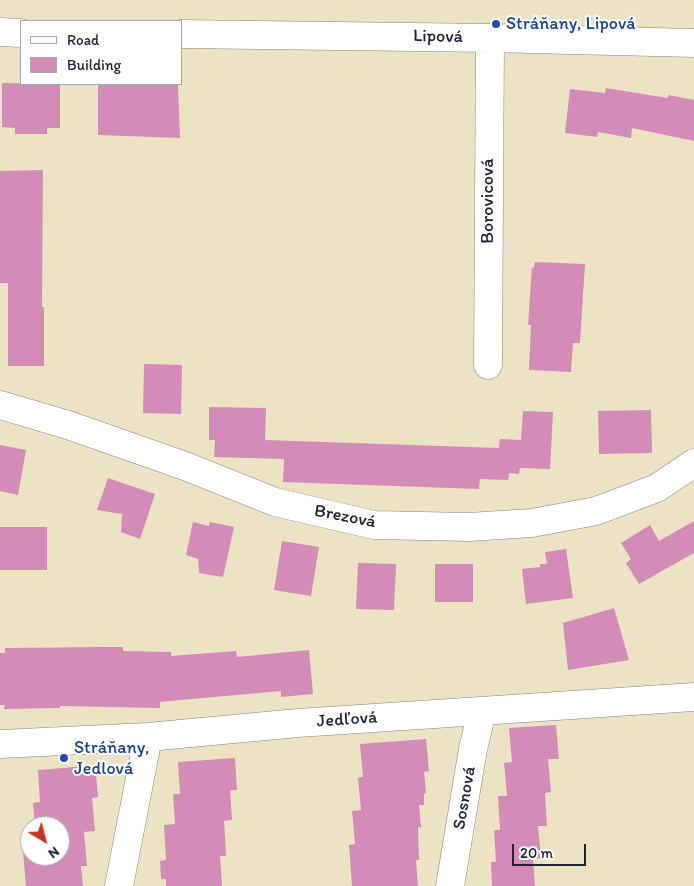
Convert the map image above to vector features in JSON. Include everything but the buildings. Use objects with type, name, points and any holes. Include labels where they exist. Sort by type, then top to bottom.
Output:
[{"type":"street","points":[[0,32],[20,32]]},
{"type":"street","name":"Lipová","points":[[182,34],[694,43]]},
{"type":"street","name":"Borovicová","points":[[488,365],[490,38]]},
{"type":"street","name":"Brezová","points":[[0,405],[68,425],[184,466],[275,502],[374,525],[469,527],[512,525],[596,512],[657,488],[694,464]]},
{"type":"street","name":"Jedľová","points":[[0,744],[148,737],[298,723],[694,697]]},
{"type":"street","name":"Sosnová","points":[[450,886],[473,749],[482,711]]},
{"type":"street","points":[[119,886],[148,737]]},
{"type":"place","name":"Stráňany, Lipová","points":[[496,24]]},
{"type":"place","name":"Stráňany, Jedlová","points":[[64,758]]}]
